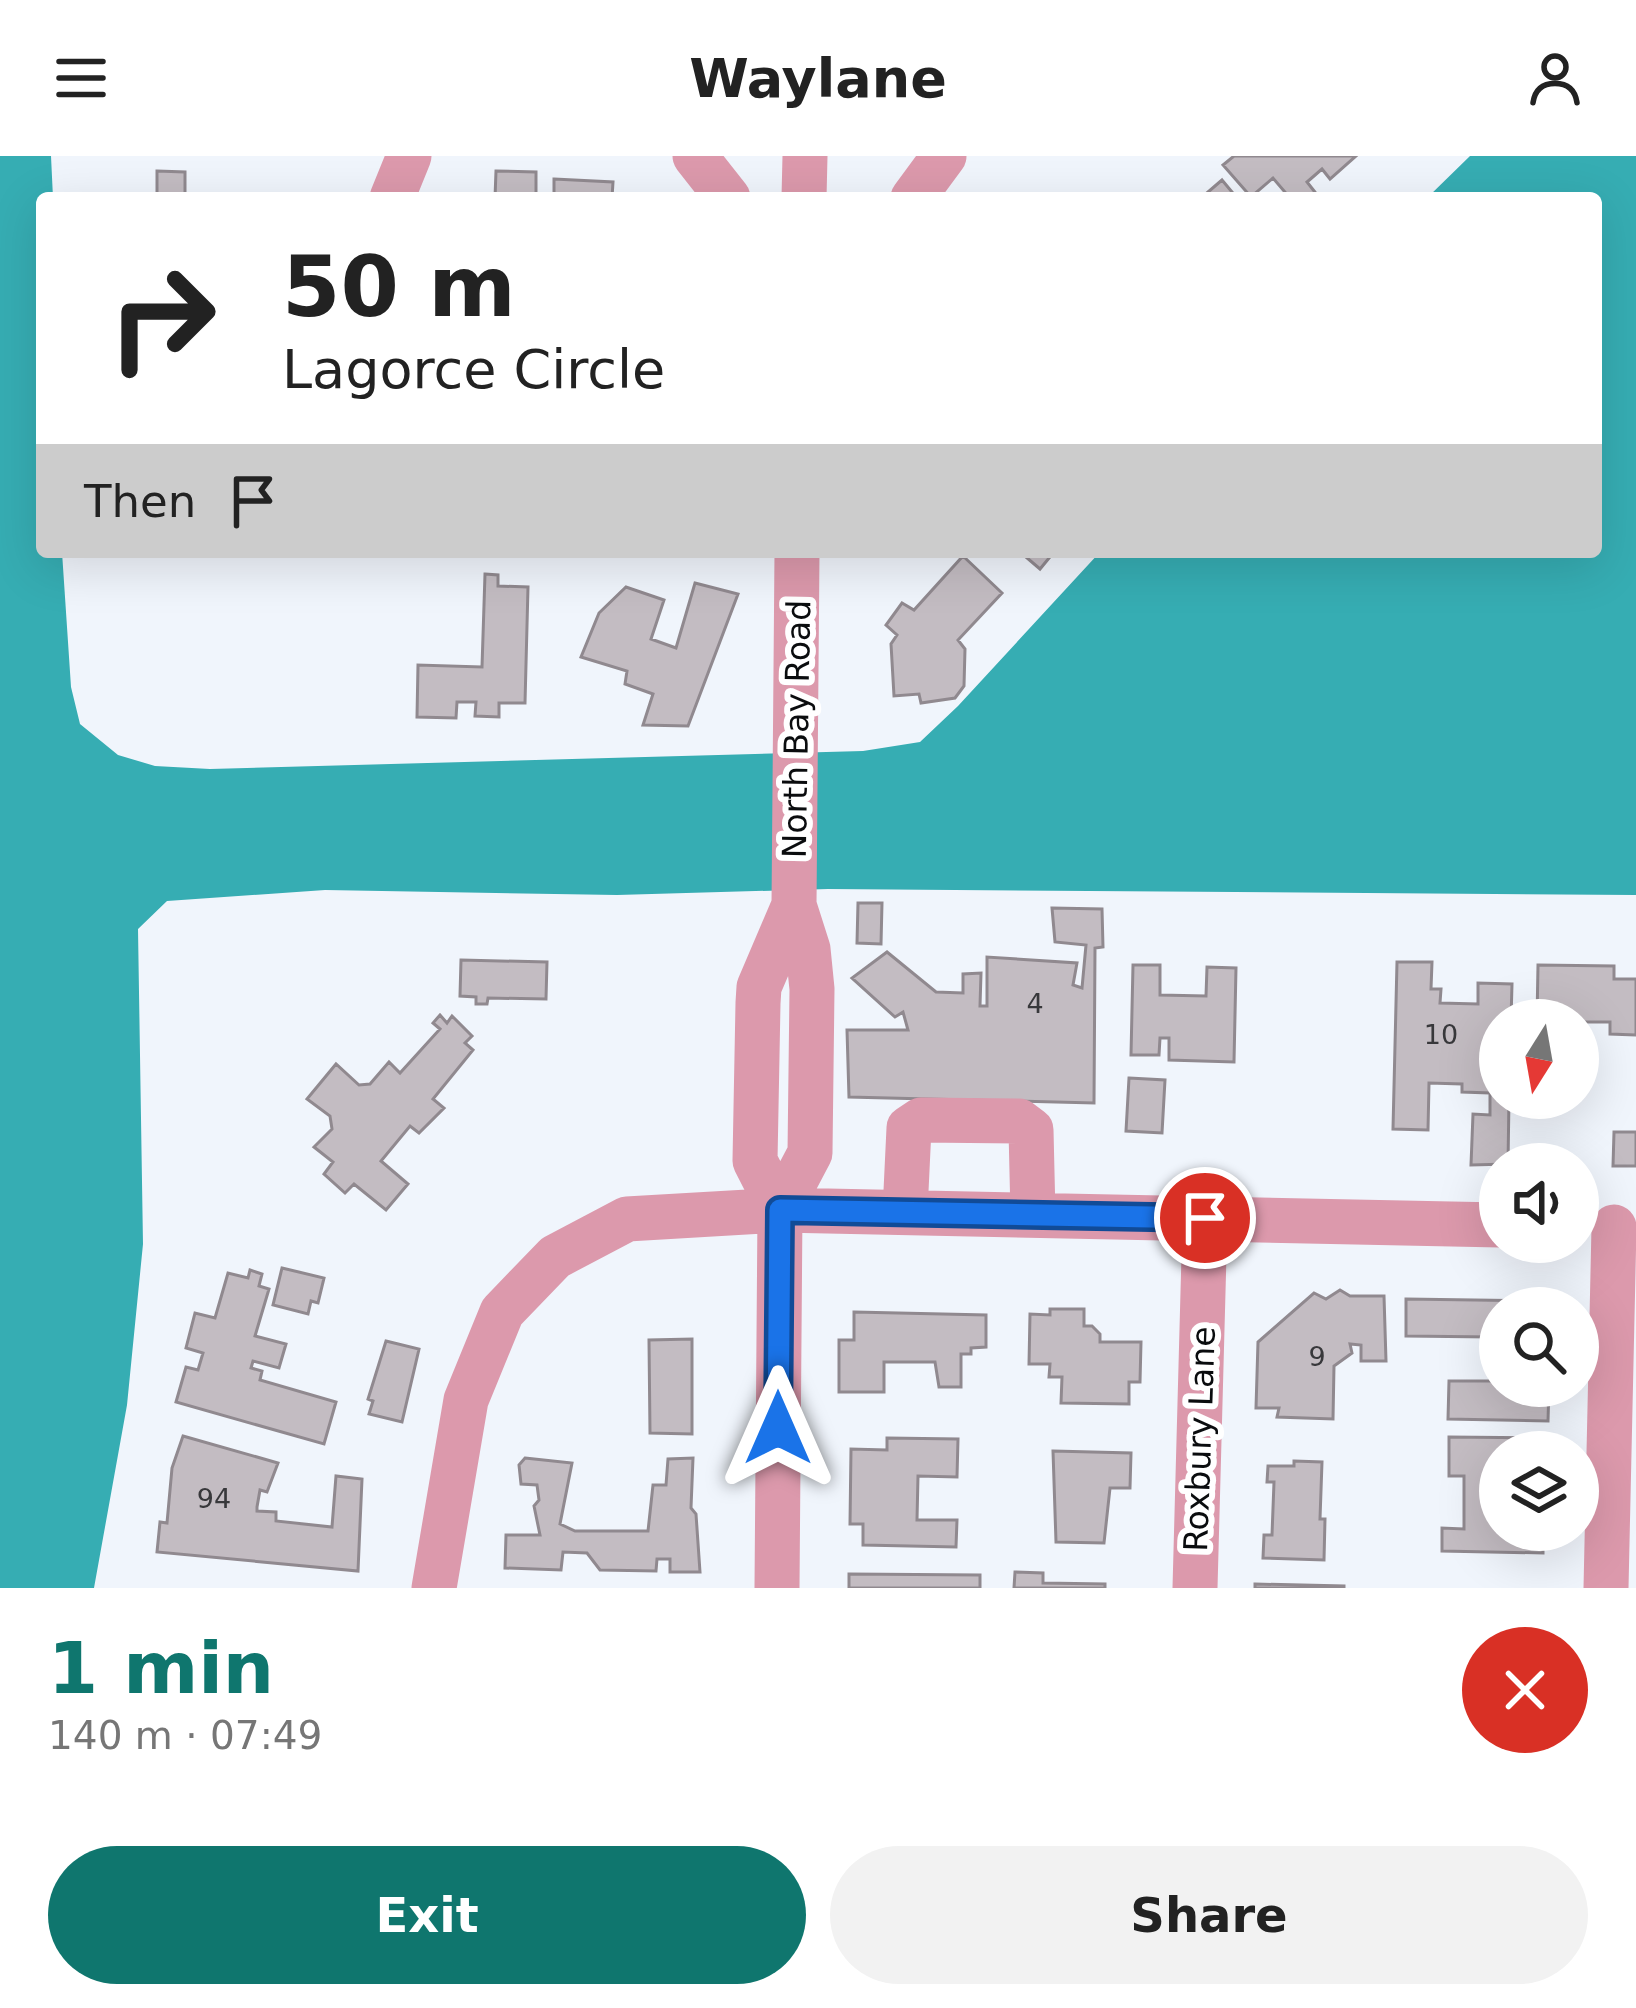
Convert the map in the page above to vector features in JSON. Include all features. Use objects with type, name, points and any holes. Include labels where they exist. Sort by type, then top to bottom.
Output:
[{"type":"street","points":[[394,192],[409,156]]},
{"type":"street","points":[[695,156],[723,192]]},
{"type":"street","points":[[804,192],[805,156]]},
{"type":"street","points":[[917,192],[944,156]]},
{"type":"street","name":"North Bay Road","points":[[794,905],[797,558]]},
{"type":"street","points":[[780,1210],[755,1161],[759,987],[794,905]]},
{"type":"street","points":[[777,1588],[780,1210],[810,1153],[808,950],[794,905]]},
{"type":"street","points":[[757,1062],[812,1063]]},
{"type":"street","points":[[905,1213],[909,1128],[920,1120],[1019,1121],[1030,1130],[1033,1215]]},
{"type":"street","points":[[434,1588],[466,1400],[502,1312],[555,1257],[627,1219],[780,1210],[1479,1225]]},
{"type":"street","name":"Roxbury Lane","points":[[1195,1588],[1205,1218]]},
{"type":"street","points":[[1606,1588],[1609,1227]]},
{"type":"water","points":[[0,156],[51,156],[53,192],[36,192],[36,558],[62,558],[71,687],[80,724],[118,755],[155,766],[210,769],[863,751],[920,742],[1094,558],[1602,558],[1602,192],[1433,192],[1470,156],[1636,156],[1636,895],[828,889],[617,895],[325,890],[167,901],[138,929],[143,1244],[127,1405],[94,1588],[0,1588]]},
{"type":"building","points":[[1234,156],[1356,156],[1330,179],[1322,169],[1307,182],[1315,192],[1285,192],[1273,178],[1257,192],[1247,192],[1223,165]]},
{"type":"building","points":[[157,171],[185,172],[185,192],[157,192]]},
{"type":"building","points":[[496,171],[536,172],[536,192],[495,192]]},
{"type":"building","points":[[554,179],[613,182],[612,192],[554,192]]},
{"type":"building","points":[[1222,180],[1232,192],[1208,192]]},
{"type":"building","points":[[961,558],[1002,593],[958,640],[965,649],[964,686],[955,698],[921,703],[919,694],[894,696],[891,644],[897,635],[886,625],[902,603],[914,610]]},
{"type":"building","points":[[1027,558],[1049,558],[1040,569]]},
{"type":"building","points":[[485,574],[498,575],[498,586],[528,587],[525,703],[499,703],[499,717],[475,716],[476,702],[457,702],[456,718],[417,717],[418,665],[482,667]]},
{"type":"building","points":[[695,583],[738,594],[688,726],[643,725],[653,694],[625,684],[627,671],[581,657],[599,613],[626,587],[664,600],[651,639],[676,648]]},
{"type":"building","points":[[858,903],[882,903],[881,944],[857,943]]},
{"type":"building","points":[[1052,908],[1102,909],[1103,947],[1095,948],[1094,1103],[849,1097],[847,1030],[908,1030],[903,1012],[895,1017],[852,978],[887,952],[936,992],[963,993],[963,974],[981,973],[980,1006],[987,1006],[987,957],[1077,963],[1073,985],[1082,988],[1086,945],[1055,942]]},
{"type":"building","points":[[461,960],[547,962],[546,999],[488,998],[487,1004],[476,1004],[476,997],[460,996]]},
{"type":"building","points":[[1397,962],[1432,962],[1431,989],[1441,989],[1440,1003],[1478,1004],[1478,983],[1512,984],[1512,999],[1479,999],[1479,1093],[1462,1092],[1462,1084],[1429,1083],[1428,1130],[1393,1129]]},
{"type":"building","points":[[1133,965],[1160,965],[1160,995],[1206,996],[1207,967],[1236,968],[1234,1062],[1169,1060],[1169,1038],[1160,1038],[1159,1055],[1131,1055]]},
{"type":"building","points":[[1538,965],[1614,966],[1614,979],[1636,979],[1636,1035],[1610,1034],[1610,1022],[1599,1022],[1599,999],[1537,999]]},
{"type":"building","points":[[440,1015],[447,1023],[452,1016],[472,1036],[465,1043],[473,1050],[433,1099],[444,1108],[419,1133],[410,1126],[381,1161],[408,1184],[386,1210],[354,1184],[345,1193],[324,1174],[333,1162],[314,1147],[332,1129],[330,1116],[307,1099],[336,1064],[359,1085],[370,1084],[389,1062],[400,1073],[440,1029],[433,1023]]},
{"type":"building","points":[[1129,1078],[1165,1080],[1162,1133],[1126,1131]]},
{"type":"building","points":[[1473,1114],[1479,1119],[1509,1119],[1508,1143],[1479,1143],[1479,1165],[1471,1165]]},
{"type":"building","points":[[1614,1132],[1636,1132],[1636,1166],[1613,1166]]},
{"type":"building","points":[[282,1268],[324,1278],[318,1303],[311,1301],[308,1314],[273,1305]]},
{"type":"building","points":[[250,1270],[262,1274],[259,1286],[269,1289],[255,1336],[286,1344],[279,1368],[253,1361],[251,1368],[262,1371],[260,1380],[336,1402],[324,1444],[176,1402],[186,1367],[198,1370],[203,1353],[186,1348],[195,1313],[215,1318],[228,1273],[248,1278]]},
{"type":"building","points":[[1340,1290],[1350,1296],[1384,1296],[1386,1361],[1361,1361],[1361,1345],[1350,1344],[1352,1353],[1334,1366],[1333,1419],[1277,1417],[1279,1408],[1256,1408],[1258,1342],[1314,1293],[1326,1299]]},
{"type":"building","points":[[1406,1299],[1479,1300],[1479,1337],[1406,1336]]},
{"type":"building","points":[[1050,1309],[1084,1309],[1084,1326],[1100,1334],[1100,1342],[1141,1342],[1140,1382],[1129,1382],[1129,1404],[1061,1403],[1062,1377],[1049,1377],[1050,1364],[1029,1364],[1030,1314],[1050,1315]]},
{"type":"building","points":[[854,1312],[986,1315],[986,1347],[961,1354],[961,1387],[939,1387],[935,1362],[884,1362],[884,1392],[839,1392],[839,1340],[854,1340]]},
{"type":"building","points":[[692,1339],[692,1434],[650,1433],[649,1340]]},
{"type":"building","points":[[386,1341],[419,1349],[402,1422],[369,1414],[373,1401],[368,1399]]},
{"type":"building","points":[[1449,1381],[1479,1381],[1479,1407],[1548,1407],[1548,1421],[1448,1419]]},
{"type":"building","points":[[183,1436],[278,1463],[267,1492],[260,1490],[257,1507],[257,1511],[276,1512],[276,1521],[332,1527],[336,1476],[362,1479],[358,1571],[157,1552],[160,1522],[167,1523],[172,1468]]},
{"type":"building","points":[[1449,1437],[1479,1437],[1479,1551],[1543,1553],[1442,1551],[1442,1528],[1464,1529],[1464,1476],[1449,1476]]},
{"type":"building","points":[[887,1438],[958,1439],[957,1477],[918,1476],[917,1520],[957,1520],[956,1547],[863,1545],[863,1524],[850,1524],[851,1449],[887,1450]]},
{"type":"building","points":[[1053,1451],[1131,1453],[1130,1488],[1110,1488],[1104,1543],[1056,1542]]},
{"type":"building","points":[[525,1458],[572,1463],[560,1524],[575,1531],[648,1531],[653,1485],[666,1485],[668,1459],[693,1458],[691,1508],[696,1514],[700,1572],[670,1572],[670,1559],[657,1559],[656,1571],[600,1570],[587,1553],[563,1552],[561,1570],[505,1568],[506,1535],[540,1535],[534,1506],[539,1500],[537,1485],[521,1484],[519,1465]]},
{"type":"building","points":[[1294,1461],[1322,1462],[1324,1560],[1263,1558],[1264,1535],[1272,1535],[1274,1482],[1267,1482],[1268,1466],[1294,1466]]},
{"type":"building","points":[[1015,1572],[1043,1573],[1043,1583],[1105,1584],[1105,1588],[1014,1588]]},
{"type":"building","points":[[849,1574],[980,1575],[980,1588],[849,1588]]},
{"type":"building","points":[[1255,1584],[1344,1586],[1344,1588],[1255,1588]]},
{"type":"route","points":[[778,1428],[780,1210],[1205,1218]]}]
